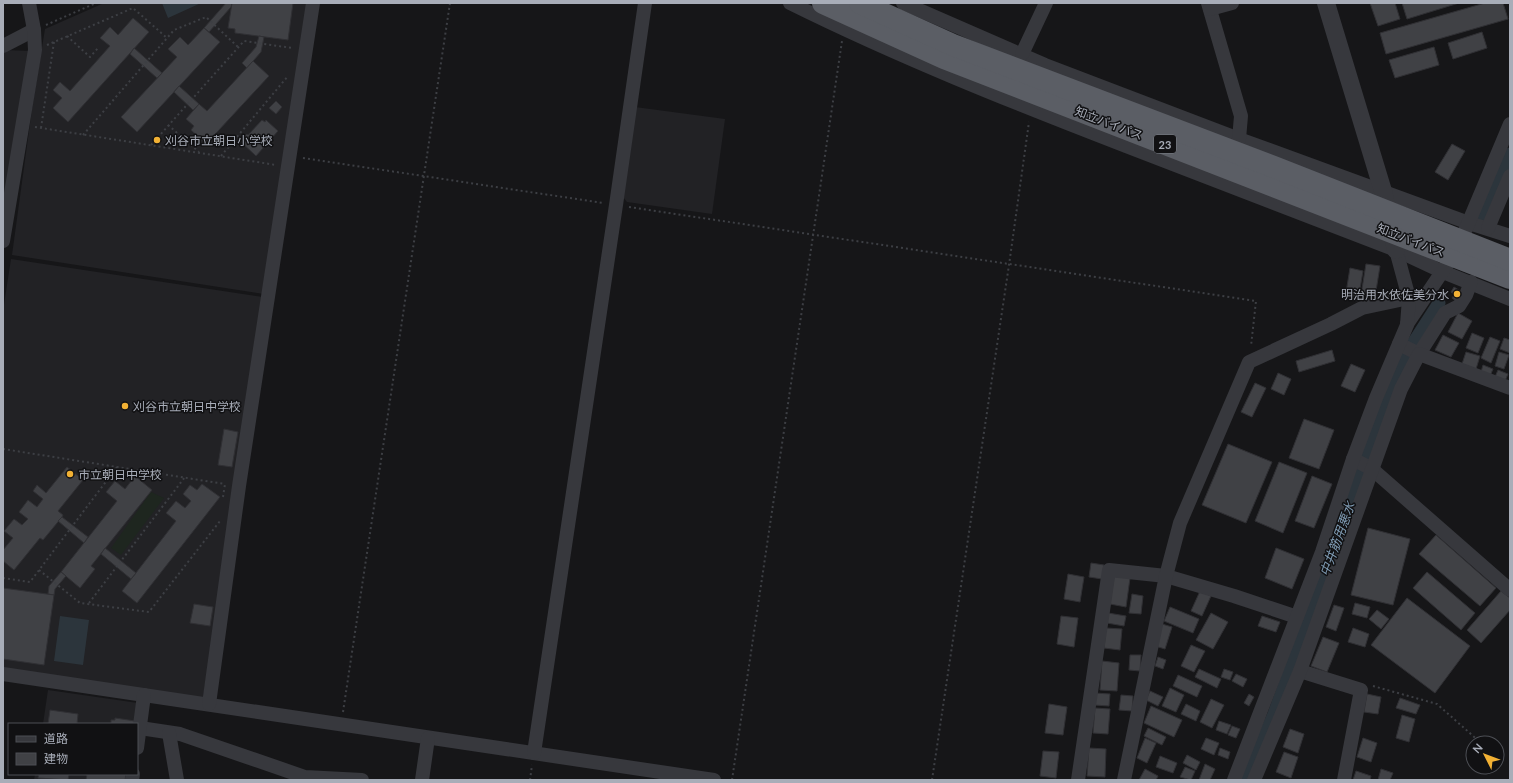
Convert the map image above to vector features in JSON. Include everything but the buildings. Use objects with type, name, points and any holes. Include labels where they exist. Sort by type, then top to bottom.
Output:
[{"type":"highway","name":"知立バイパス","points":[[823,3],[944,58],[1510,278]]},
{"type":"highway","name":"知立バイパス","points":[[860,3],[953,45],[1510,260]]},
{"type":"street","points":[[3,241],[35,50],[34,30],[29,3]]},
{"type":"street","points":[[209,704],[239,486],[313,3]]},
{"type":"street","points":[[534,753],[645,3]]},
{"type":"street","points":[[790,3],[844,30],[940,72],[1225,185],[1396,250],[1443,272],[1510,299]]},
{"type":"street","points":[[903,3],[1046,65],[1239,139],[1469,223],[1510,236]]},
{"type":"street","points":[[1022,54],[1046,3]]},
{"type":"street","points":[[1225,185],[1239,139],[1241,116],[1209,6],[1232,3]]},
{"type":"street","points":[[1254,780],[1300,671],[1401,389],[1409,349],[1407,325],[1409,298],[1396,250],[1383,191],[1326,3]]},
{"type":"street","points":[[3,46],[34,30]]},
{"type":"street","points":[[1031,109],[1046,65]]},
{"type":"street","points":[[1407,325],[1443,272],[1469,223],[1510,124]]},
{"type":"street","points":[[1488,228],[1510,176]]},
{"type":"street","points":[[1234,780],[1322,552],[1353,459],[1409,349],[1446,313],[1459,306],[1466,296],[1471,282]]},
{"type":"street","points":[[1124,780],[1166,576],[1180,523],[1249,362],[1362,308],[1409,298]]},
{"type":"street","points":[[1409,349],[1510,388]]},
{"type":"street","points":[[1353,459],[1372,469],[1510,590]]},
{"type":"street","points":[[1078,780],[1109,570],[1166,576],[1234,596],[1296,617]]},
{"type":"street","points":[[1300,671],[1361,690],[1344,780]]},
{"type":"street","points":[[3,674],[714,780]]},
{"type":"street","points":[[138,741],[144,696]]},
{"type":"street","points":[[140,728],[180,734],[305,777],[362,780]]},
{"type":"street","points":[[169,733],[177,780]]},
{"type":"street","points":[[422,780],[428,738]]},
{"type":"path","points":[[34,30],[96,3]]},
{"type":"path","points":[[341,725],[450,3]]},
{"type":"path","points":[[35,50],[133,8],[167,38]]},
{"type":"path","points":[[83,135],[174,30],[206,17],[238,46]]},
{"type":"path","points":[[732,780],[844,30]]},
{"type":"path","points":[[67,36],[90,57],[99,47]]},
{"type":"path","points":[[151,146],[244,41],[292,48],[291,56]]},
{"type":"path","points":[[41,128],[54,42]]},
{"type":"path","points":[[221,156],[288,78],[289,71]]},
{"type":"path","points":[[932,780],[1031,109]]},
{"type":"path","points":[[22,125],[221,156],[424,176],[1256,301],[1249,362]]},
{"type":"path","points":[[168,125],[200,153]]},
{"type":"path","points":[[3,449],[239,486]]},
{"type":"path","points":[[3,578],[30,582],[117,467]]},
{"type":"path","points":[[89,603],[185,477]]},
{"type":"path","points":[[223,499],[225,484]]},
{"type":"path","points":[[39,570],[80,603],[149,612],[220,521]]},
{"type":"path","points":[[1361,690],[1364,683],[1437,704],[1471,735]]},
{"type":"shaded area","name":"刈谷市立朝日小学校","points":[[104,3],[307,3],[264,294],[12,255],[32,109],[45,29]]},
{"type":"shaded area","points":[[162,3],[201,3],[168,18]]},
{"type":"shaded area","points":[[3,50],[31,51],[3,208]]},
{"type":"shaded area","points":[[635,107],[725,119],[712,214],[627,202],[623,197]]},
{"type":"shaded area","name":"刈谷市立朝日中学校","points":[[11,259],[263,297],[203,698],[3,668],[3,311]]},
{"type":"shaded area","points":[[151,492],[164,498],[121,555],[111,548]]},
{"type":"shaded area","points":[[60,616],[89,620],[83,665],[54,661]]},
{"type":"shaded area","points":[[48,690],[138,703],[134,723],[43,723]]},
{"type":"shaded area","points":[[35,775],[127,775],[126,780],[34,780]]},
{"type":"waterway","name":"中井筋用悪水","points":[[1483,218],[1510,154]]},
{"type":"waterway","name":"中井筋用悪水","points":[[1245,780],[1274,714],[1392,389],[1408,351],[1439,303]]},
{"type":"place","name":"刈谷市立朝日小学校","points":[[157,140]]},
{"type":"place","name":"明治用水依佐美分水","points":[[1457,294]]},
{"type":"place","name":"刈谷市立朝日中学校","points":[[125,406]]},
{"type":"place","name":"市立朝日中学校","points":[[70,474]]}]
